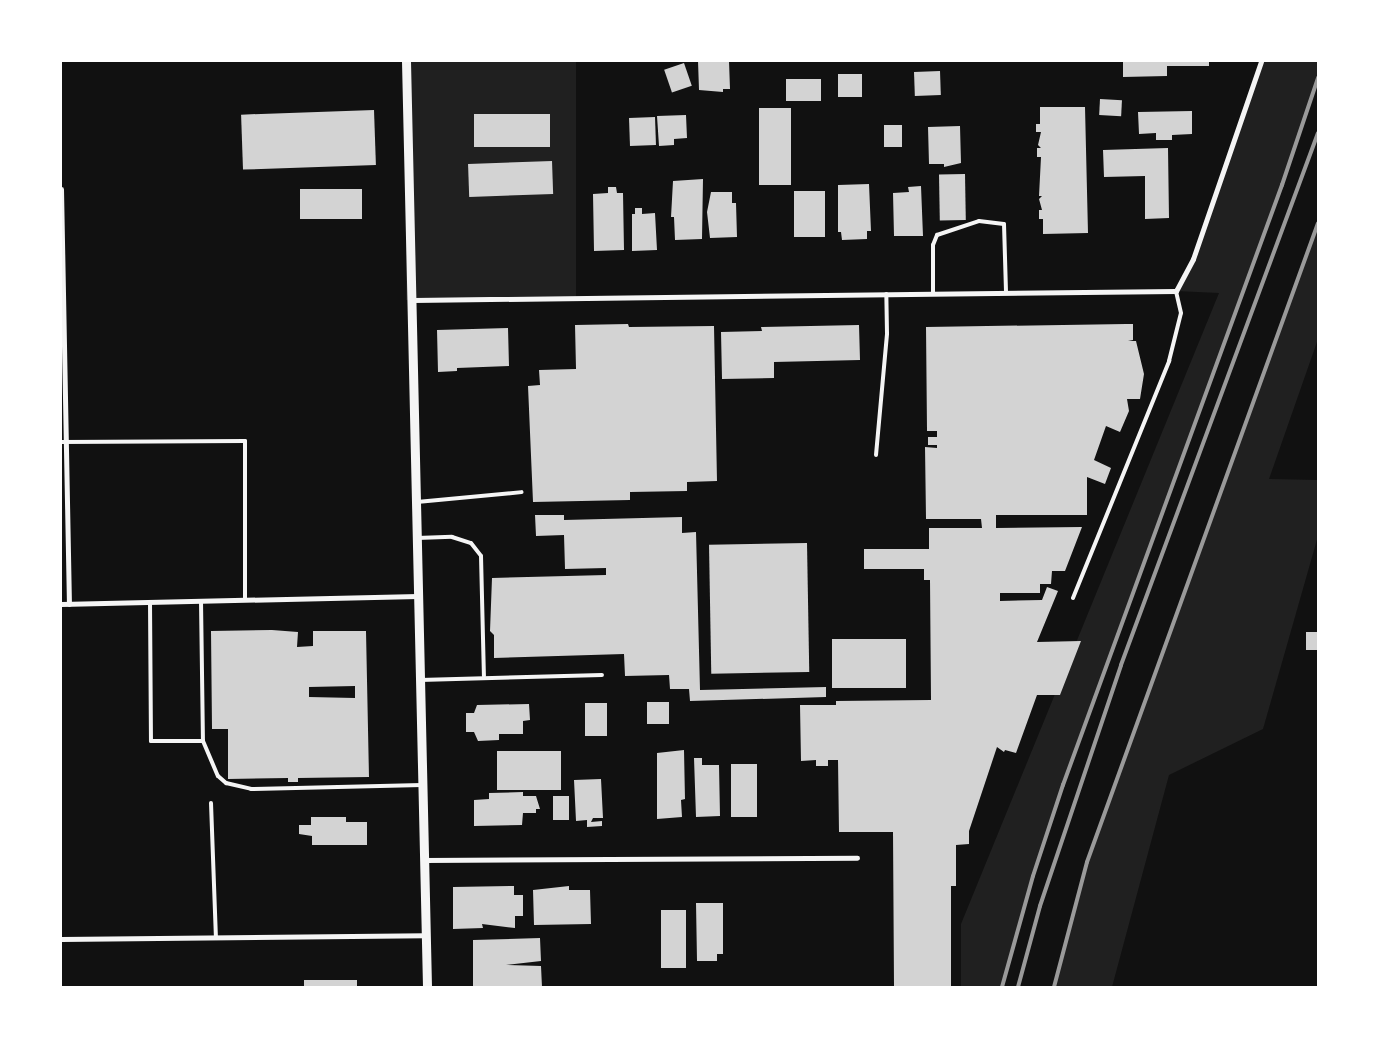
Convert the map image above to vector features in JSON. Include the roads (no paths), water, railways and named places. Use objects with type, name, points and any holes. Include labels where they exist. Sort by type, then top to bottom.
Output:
[{"type":"street","points":[[406,61],[413,300],[427,987]]},
{"type":"street","points":[[413,300],[1176,291],[1193,259],[1261,61]]},
{"type":"street","points":[[61,190],[63,442],[69,604]]},
{"type":"street","points":[[61,604],[418,596]]},
{"type":"street","points":[[424,860],[857,858]]},
{"type":"street","points":[[61,939],[425,935]]},
{"type":"lane","points":[[933,294],[933,245],[937,235],[979,221],[1004,224],[1006,293]]},
{"type":"lane","points":[[1073,598],[1169,361],[1181,313],[1176,291]]},
{"type":"lane","points":[[876,455],[888,333],[886,294]]},
{"type":"lane","points":[[63,442],[245,441],[245,600]]},
{"type":"lane","points":[[416,502],[522,492]]},
{"type":"lane","points":[[417,538],[452,537],[471,543],[481,556],[484,676]]},
{"type":"lane","points":[[201,601],[203,741],[218,776],[236,788],[422,785]]},
{"type":"lane","points":[[150,602],[151,741],[203,741]]},
{"type":"lane","points":[[420,680],[484,676],[602,675]]},
{"type":"lane","points":[[211,803],[216,937]]},
{"type":"railway","points":[[1002,987],[1033,876],[1063,785],[1282,185],[1318,78]]},
{"type":"railway","points":[[1018,987],[1040,906],[1121,665],[1318,133]]},
{"type":"railway","points":[[1054,987],[1087,862],[1318,223]]}]
